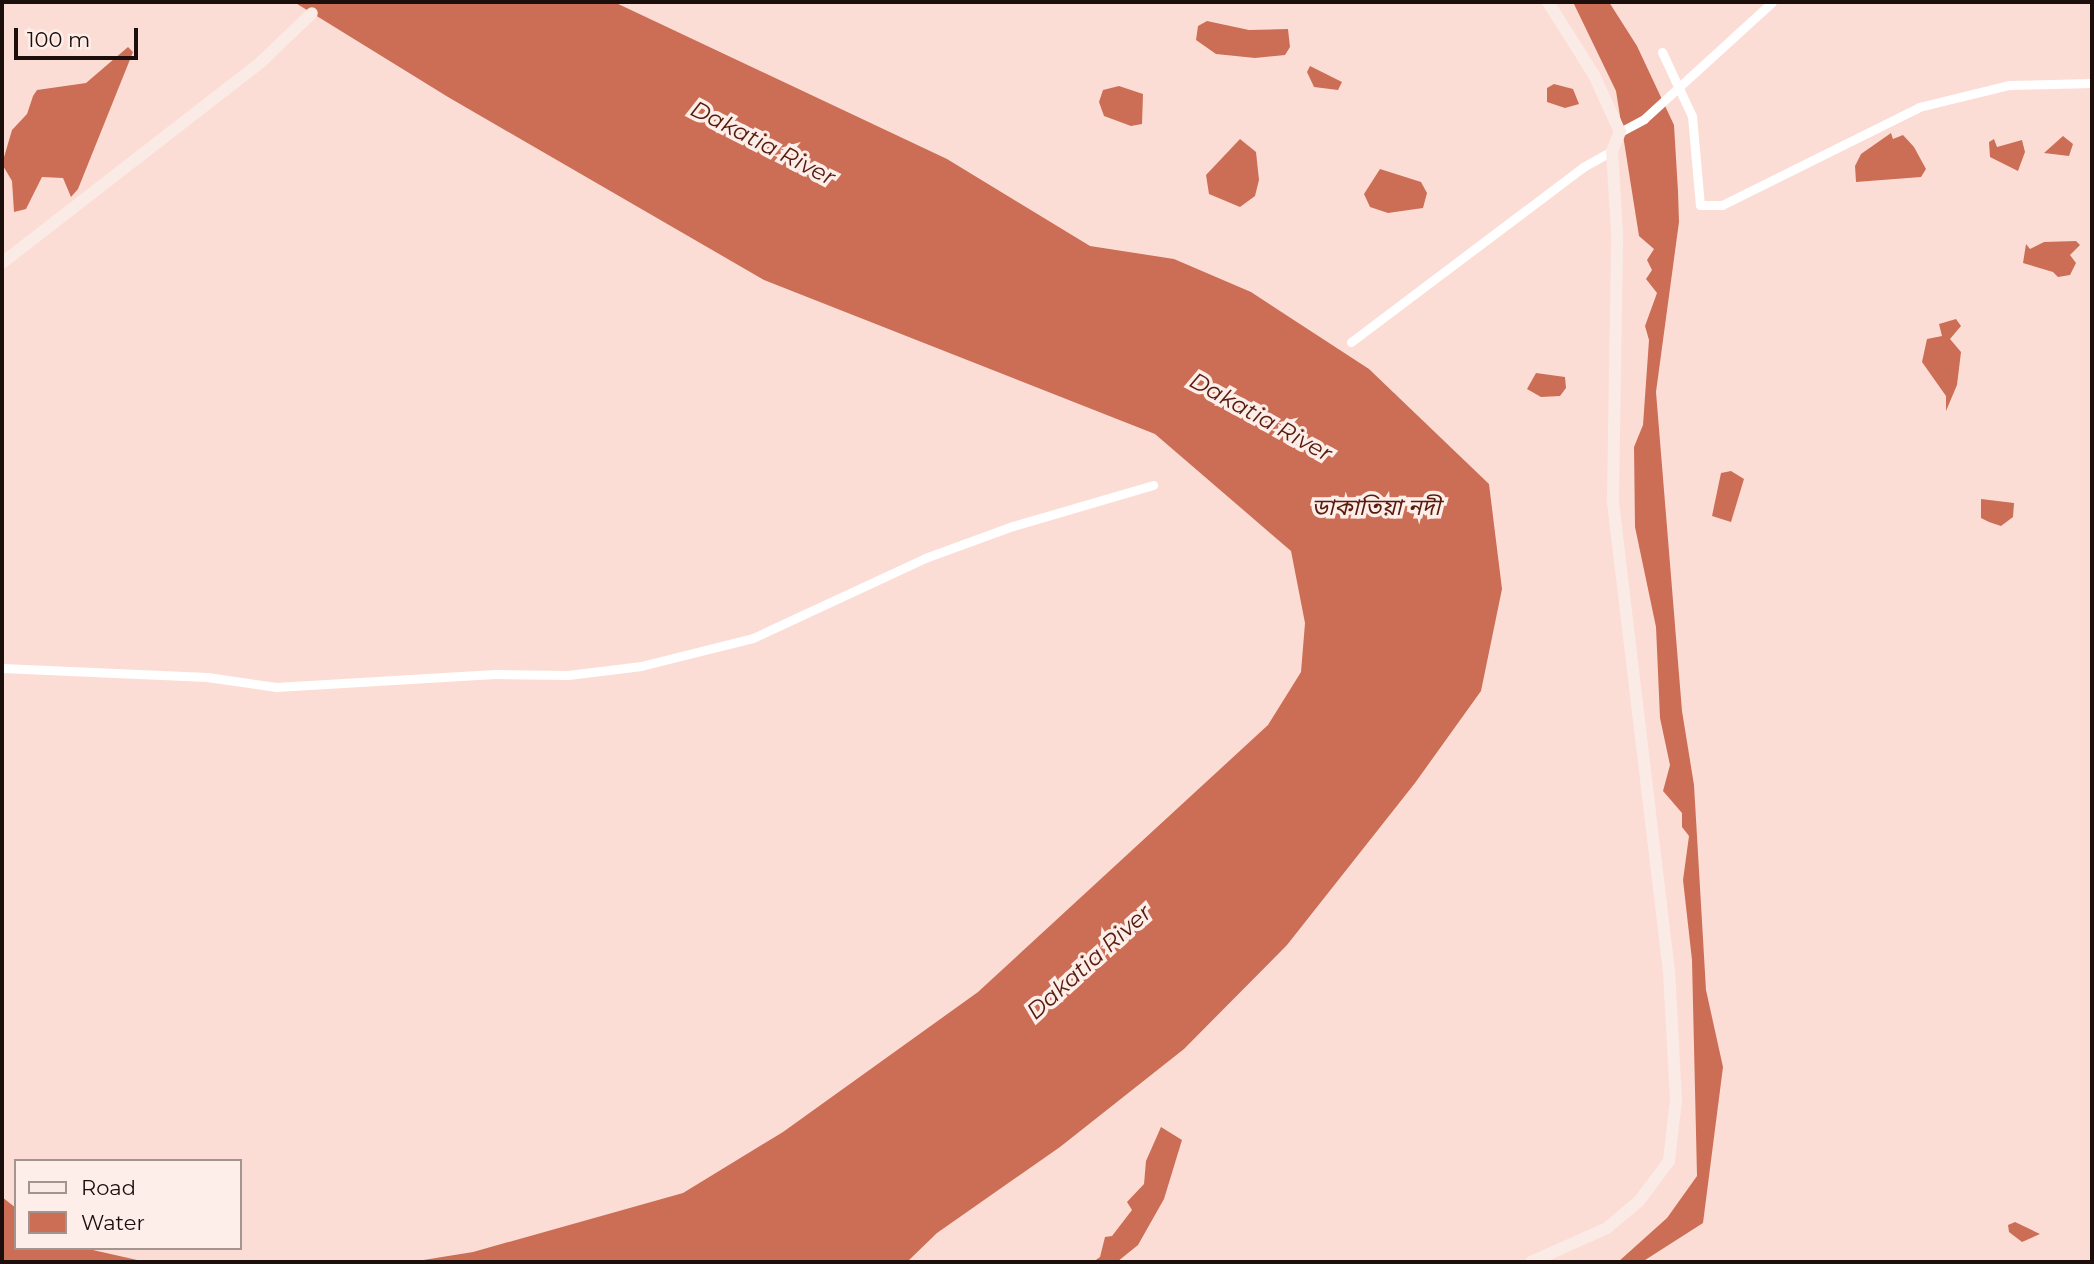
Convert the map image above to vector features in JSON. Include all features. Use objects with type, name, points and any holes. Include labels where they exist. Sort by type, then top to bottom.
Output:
[{"type":"main road","points":[[1531,1262],[1607,1228],[1639,1201],[1669,1161],[1676,1100],[1669,972],[1614,499],[1617,232],[1612,151],[1620,132],[1594,75],[1548,2]]},
{"type":"main road","points":[[2,263],[242,75],[312,13]]},
{"type":"street","points":[[1620,132],[1644,119],[1772,2]]},
{"type":"street","points":[[1662,52],[1692,116],[1697,201],[1722,205],[1919,107],[2009,85],[2092,83]]},
{"type":"street","points":[[1351,342],[1583,167],[1612,151]]},
{"type":"street","points":[[2,668],[207,677],[276,687],[495,674],[568,675],[641,666],[753,638],[925,558],[1013,526],[1153,485]]},
{"type":"water","points":[[294,2],[614,2],[947,159],[1090,246],[1174,259],[1251,292],[1369,369],[1489,484],[1502,589],[1481,691],[1415,783],[1287,945],[1184,1049],[1060,1147],[937,1233],[907,1262],[411,1262],[473,1252],[683,1193],[783,1132],[978,992],[1268,725],[1301,672],[1305,623],[1291,551],[1155,434],[764,280],[448,97]]},
{"type":"water","points":[[1573,2],[1609,2],[1637,46],[1674,125],[1678,191],[1679,222],[1656,392],[1682,711],[1694,785],[1706,990],[1723,1067],[1703,1223],[1642,1262],[1618,1262],[1667,1218],[1697,1176],[1692,960],[1683,880],[1689,836],[1682,827],[1682,813],[1663,791],[1670,765],[1660,718],[1656,627],[1635,527],[1634,447],[1643,425],[1649,340],[1645,326],[1657,293],[1646,279],[1652,270],[1647,260],[1654,249],[1639,236],[1616,91]]},
{"type":"water","points":[[1207,21],[1249,30],[1288,29],[1290,47],[1285,55],[1255,58],[1216,54],[1196,40],[1198,26]]},
{"type":"water","points":[[128,47],[133,52],[78,189],[71,197],[63,178],[42,177],[26,209],[14,212],[12,181],[2,164],[12,130],[27,114],[37,90],[86,83]]},
{"type":"water","points":[[1310,66],[1342,82],[1338,90],[1314,87],[1307,72]]},
{"type":"water","points":[[1554,84],[1573,89],[1579,104],[1565,108],[1547,102],[1547,88]]},
{"type":"water","points":[[1119,86],[1143,94],[1142,124],[1131,126],[1104,116],[1099,102],[1103,90]]},
{"type":"water","points":[[1891,133],[1893,139],[1903,135],[1914,147],[1926,169],[1921,177],[1856,182],[1855,166],[1861,154]]},
{"type":"water","points":[[2063,136],[2073,144],[2069,156],[2044,153]]},
{"type":"water","points":[[1240,139],[1256,152],[1259,180],[1255,196],[1240,207],[1209,194],[1206,175]]},
{"type":"water","points":[[1994,139],[1997,147],[2022,140],[2025,152],[2018,171],[1990,157],[1989,142]]},
{"type":"water","points":[[1380,169],[1421,182],[1427,193],[1423,208],[1388,213],[1370,207],[1364,194]]},
{"type":"water","points":[[2076,241],[2080,245],[2070,255],[2076,263],[2070,275],[2058,277],[2053,272],[2023,263],[2026,244],[2030,249],[2044,242]]},
{"type":"water","points":[[1956,319],[1961,326],[1950,339],[1961,352],[1957,385],[1946,411],[1946,396],[1922,362],[1927,339],[1942,336],[1939,324]]},
{"type":"water","points":[[1536,373],[1565,377],[1566,388],[1560,396],[1541,397],[1527,389]]},
{"type":"water","points":[[1731,471],[1744,479],[1731,522],[1712,516],[1721,473]]},
{"type":"water","points":[[1981,499],[2014,503],[2013,517],[2001,526],[1981,518]]},
{"type":"water","points":[[1161,1127],[1182,1140],[1164,1199],[1138,1245],[1117,1262],[1093,1262],[1100,1257],[1105,1237],[1112,1236],[1132,1210],[1127,1202],[1144,1184],[1146,1161]]},
{"type":"water","points":[[2,1197],[14,1206],[14,1250],[93,1250],[146,1262],[2,1262]]},
{"type":"water","points":[[2015,1222],[2040,1234],[2022,1242],[2009,1232],[2008,1225]]},
{"type":"water label","name":"Dakatia River","points":[[763,143]]},
{"type":"water label","name":"Dakatia River","points":[[1261,417]]},
{"type":"water label","name":"ডাকাতিয়া নদী","points":[[1376,507]]},
{"type":"water label","name":"Dakatia River","points":[[1089,962]]}]
